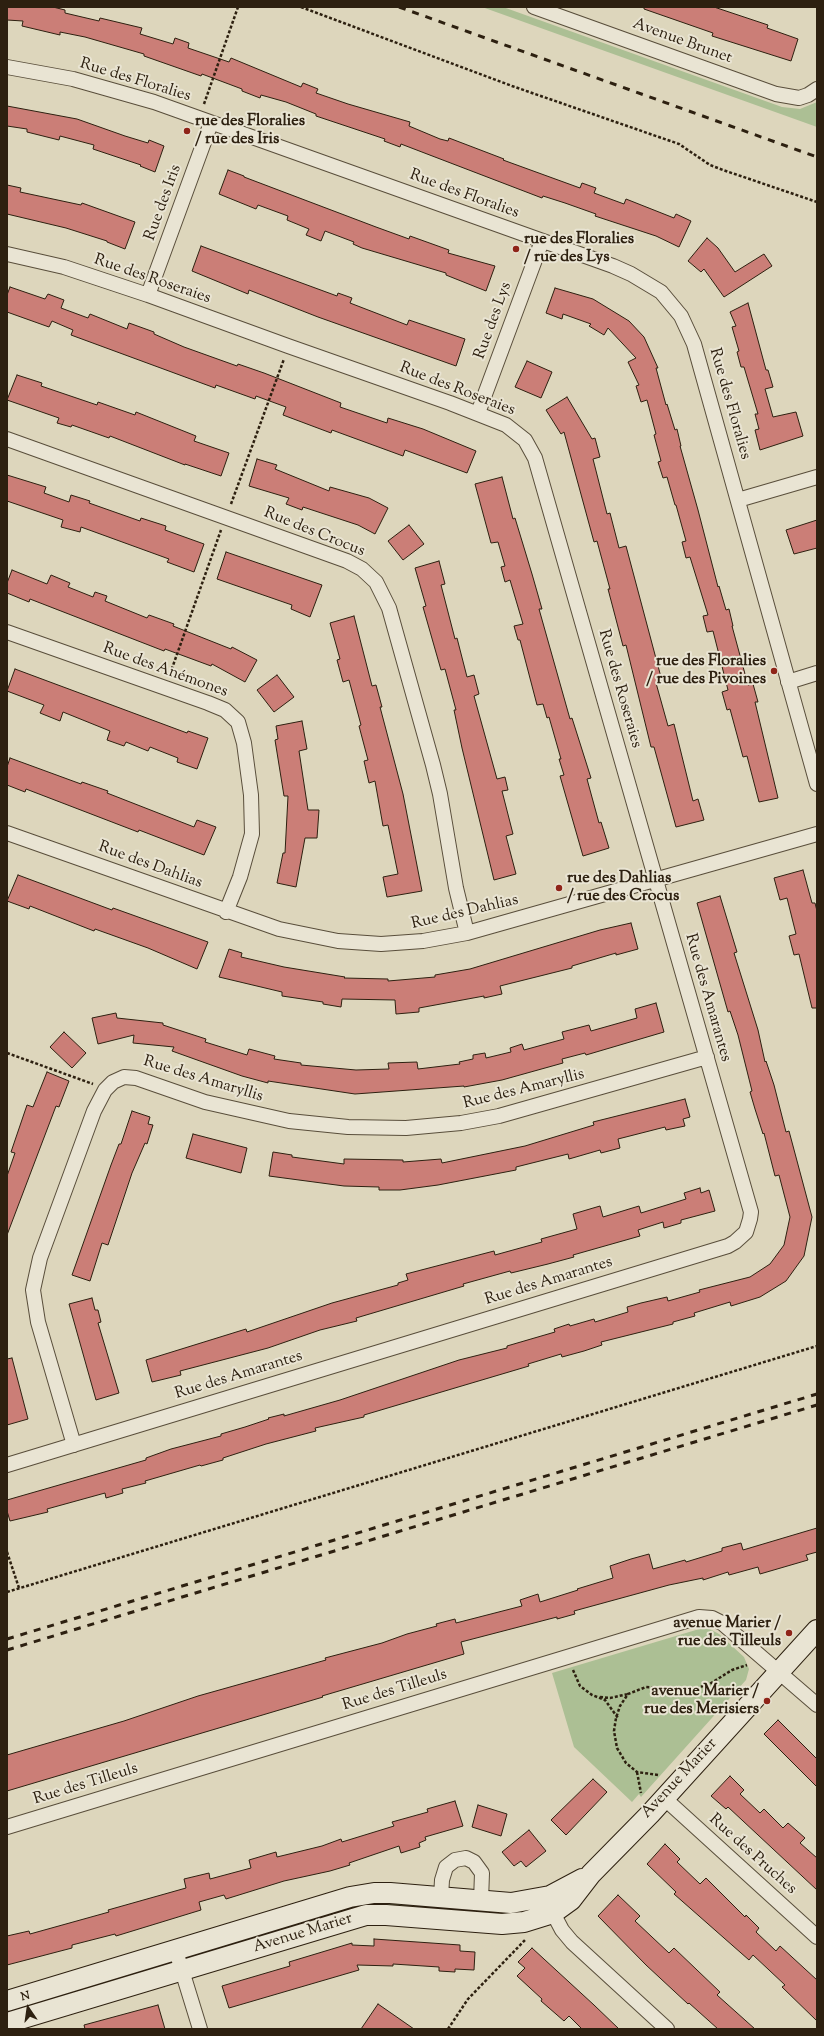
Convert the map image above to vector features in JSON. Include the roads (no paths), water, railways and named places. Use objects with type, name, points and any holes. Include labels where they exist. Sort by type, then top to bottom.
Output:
[{"type":"street","name":"Avenue Brunet","points":[[534,7],[776,94],[799,98],[808,95],[817,89]]},
{"type":"street","name":"Rue des Floralies","points":[[7,67],[52,74],[110,88],[542,241],[631,274],[661,292],[686,324],[694,344],[817,784]]},
{"type":"street","name":"Rue des Iris","points":[[148,295],[211,123]]},
{"type":"street","name":"Rue des Lys","points":[[478,413],[542,241]]},
{"type":"street","name":"Rue des Roseraies","points":[[7,254],[64,267],[148,295],[478,413],[506,425],[521,435],[535,458],[656,880]]},
{"type":"street","name":"Rue des Crocus","points":[[7,439],[347,561],[362,569],[373,579],[381,591],[389,608],[433,765],[440,794],[459,902],[467,933]]},
{"type":"street","points":[[738,500],[817,477]]},
{"type":"street","name":"Rue des Anémones","points":[[7,632],[226,710],[238,722],[244,743],[251,795],[252,834],[240,877],[226,912]]},
{"type":"street","points":[[788,682],[817,673]]},
{"type":"street","name":"Rue des Dahlias","points":[[7,833],[226,912],[295,934],[352,943],[381,944],[409,943],[467,933],[817,834]]},
{"type":"street","name":"Rue des Amarantes","points":[[7,1465],[720,1248],[735,1242],[746,1232],[751,1212],[656,880]]},
{"type":"street","name":"Rue des Amaryllis","points":[[74,1445],[37,1318],[33,1290],[40,1258],[94,1111],[105,1090],[113,1082],[124,1077],[136,1078],[205,1102],[289,1121],[348,1128],[406,1128],[461,1123],[499,1116],[707,1058]]},
{"type":"street","name":"Rue des Tilleuls","points":[[7,1826],[699,1617],[712,1618],[722,1622],[780,1671],[817,1705]]},
{"type":"street","name":"Avenue Marier","points":[[7,2022],[366,1915],[386,1915],[502,1924],[524,1922],[553,1913],[571,1900],[591,1874],[664,1798],[817,1630]]},
{"type":"street","name":"Rue des Pruches","points":[[664,1798],[817,1937]]},
{"type":"street","points":[[441,1897],[442,1880],[446,1867],[455,1860],[466,1858],[474,1862],[482,1873],[481,1901]]},
{"type":"street","name":"Avenue Marier","points":[[7,2001],[362,1895],[390,1893],[512,1903],[554,1894],[591,1874]]},
{"type":"street","points":[[553,1913],[562,1930],[581,1950],[667,2029]]},
{"type":"street","points":[[176,1951],[200,2029]]},
{"type":"railway","points":[[399,7],[817,157]]},
{"type":"railway","points":[[7,1639],[817,1394]]},
{"type":"railway","points":[[7,1650],[817,1405]]},
{"type":"place","name":"rue des Floralies / rue des Iris","points":[[187,131]]},
{"type":"place","name":"rue des Floralies / rue des Lys","points":[[516,249]]},
{"type":"place","name":"rue des Floralies / rue des Pivoines","points":[[774,671]]},
{"type":"place","name":"rue des Dahlias / rue des Crocus","points":[[559,888]]},
{"type":"place","name":"avenue Marier / rue des Tilleuls","points":[[789,1633]]},
{"type":"place","name":"avenue Marier / rue des Merisiers","points":[[767,1701]]}]
